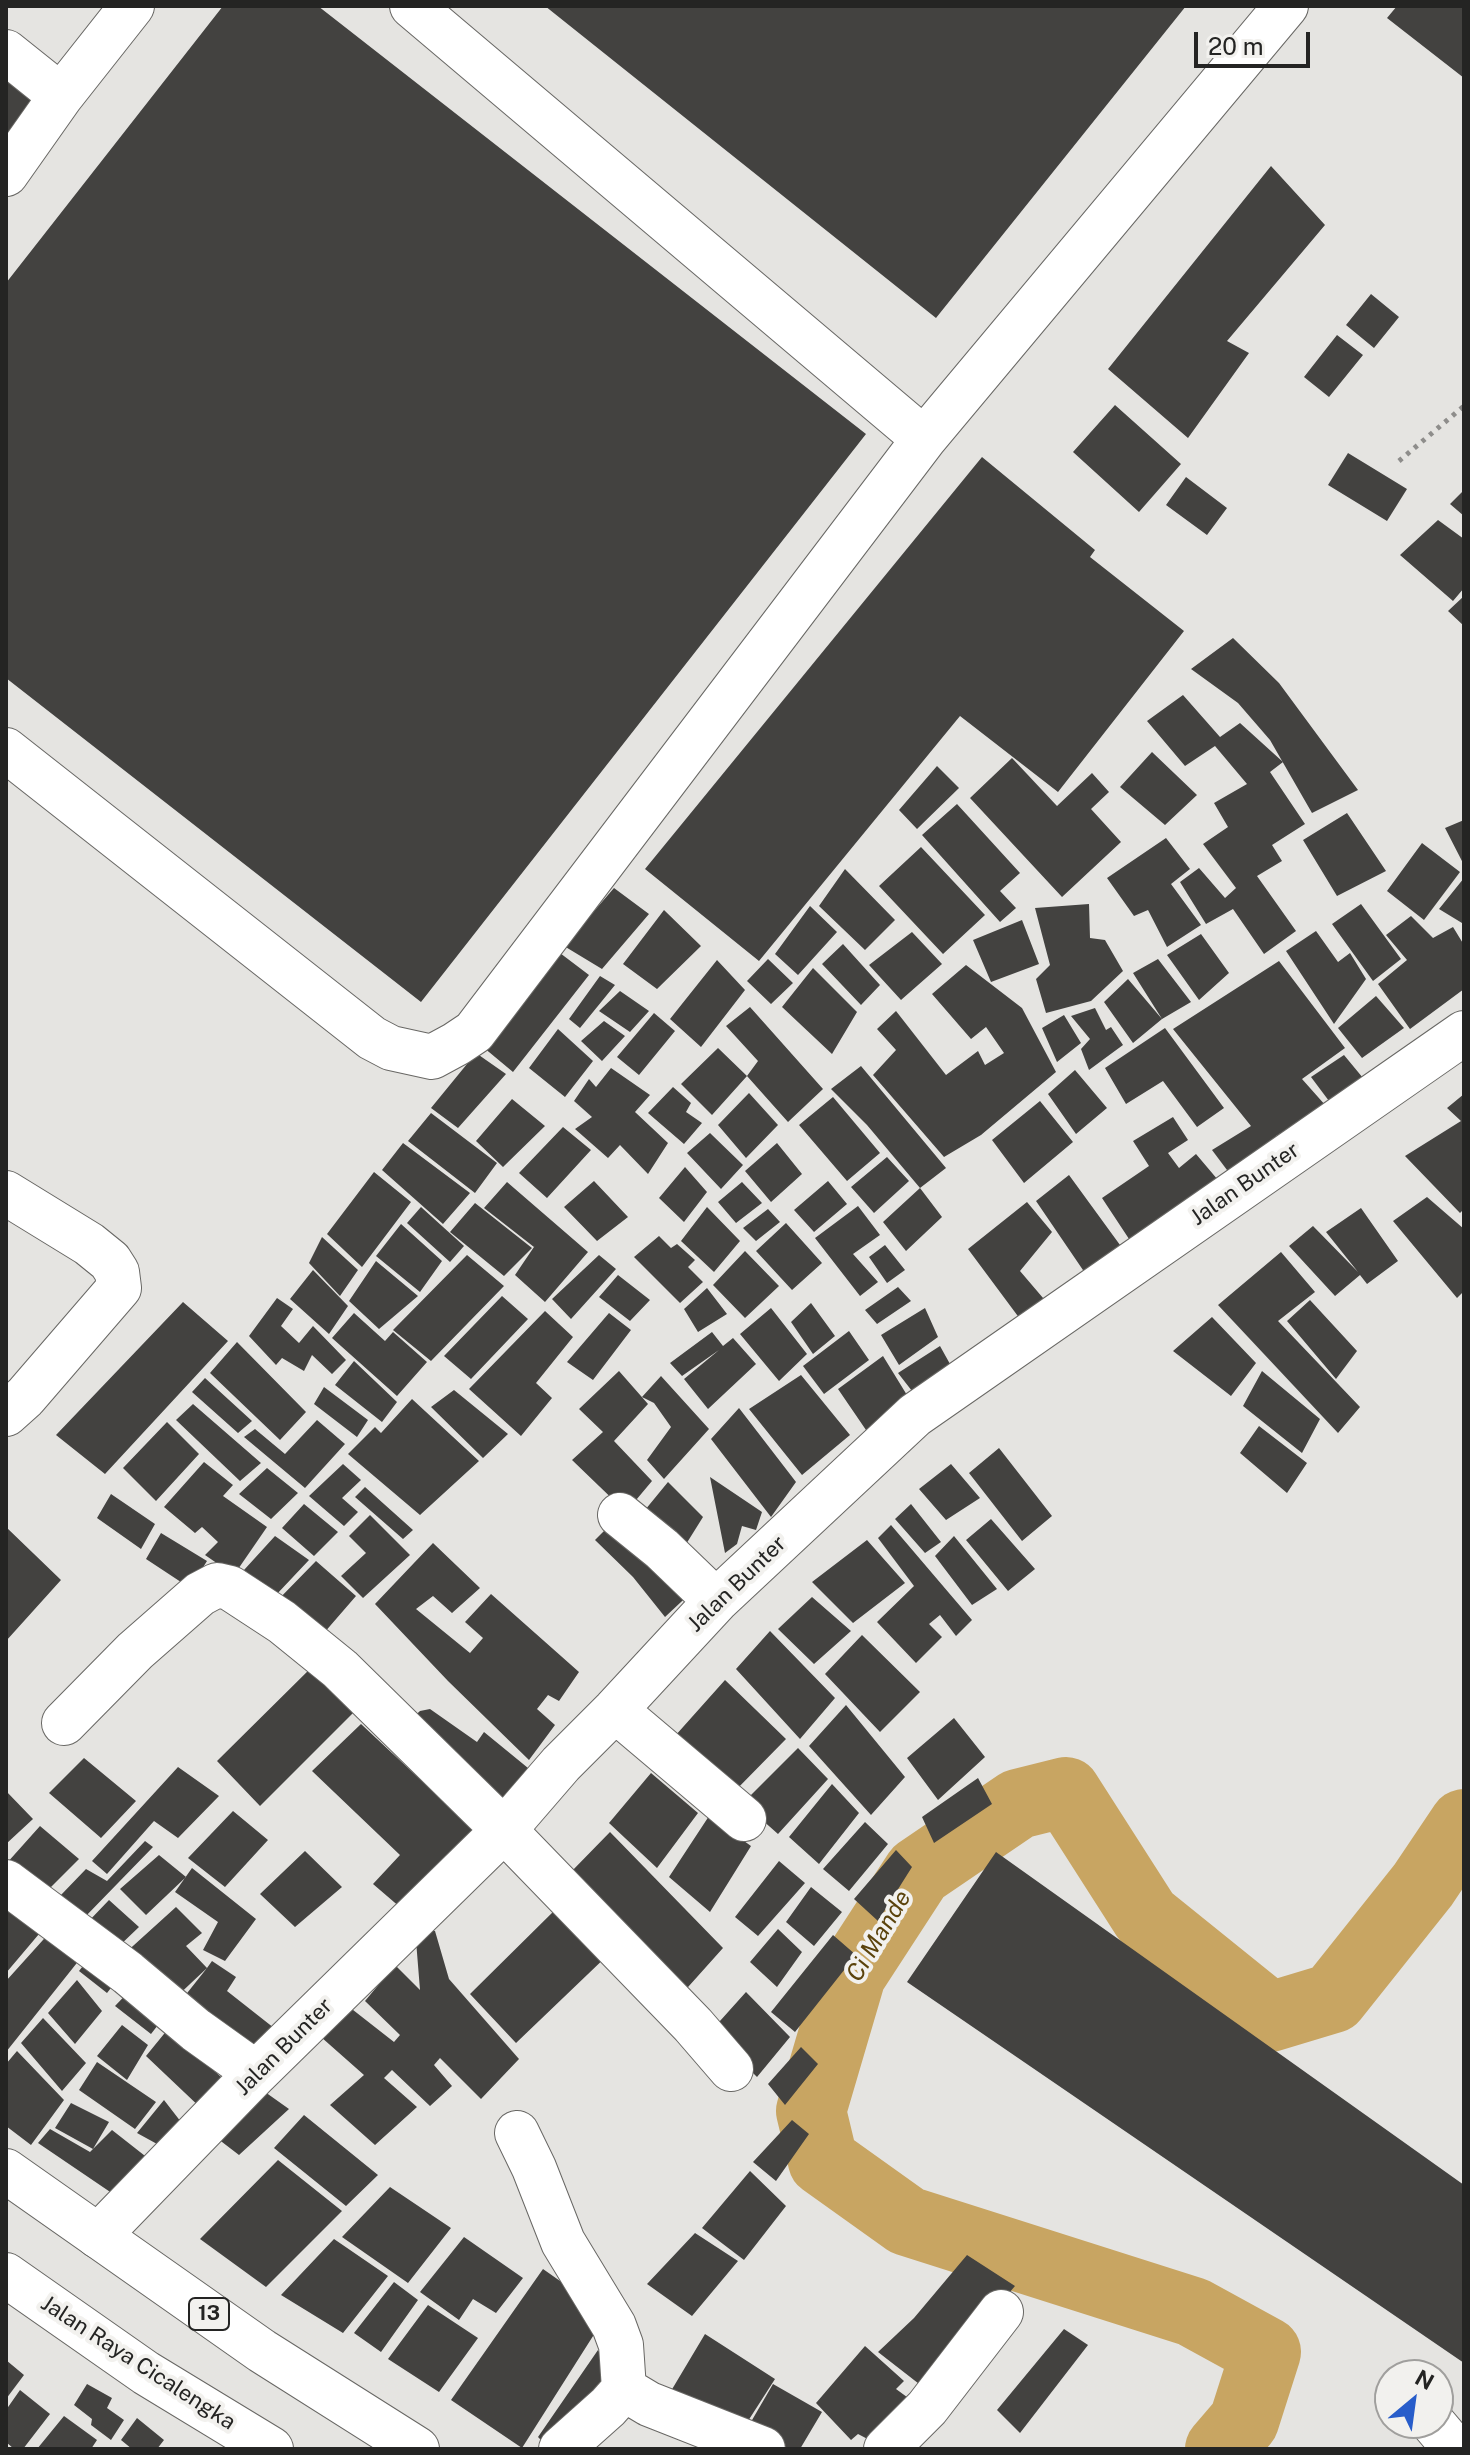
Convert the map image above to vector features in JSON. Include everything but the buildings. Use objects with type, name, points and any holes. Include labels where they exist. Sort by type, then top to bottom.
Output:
[{"type":"main road","points":[[6,174],[61,96],[132,6]]},
{"type":"main road","points":[[412,6],[924,439]]},
{"type":"main road","points":[[6,750],[372,1038],[391,1048],[432,1057],[474,1032],[924,439],[1286,6]]},
{"type":"main road","points":[[6,52],[61,96]]},
{"type":"main road","name":"Jalan Bunter","points":[[98,2236],[256,2073],[504,1830],[561,1764],[716,1601],[915,1415],[1464,1033]]},
{"type":"main road","points":[[6,1193],[99,1252],[117,1272],[119,1288],[25,1397],[6,1414]]},
{"type":"main road","points":[[620,1515],[662,1549],[716,1601]]},
{"type":"main road","points":[[64,1723],[135,1651],[200,1594],[217,1585],[230,1588],[282,1622],[340,1669],[504,1830],[693,2025],[731,2069]]},
{"type":"main road","points":[[615,1710],[744,1819]]},
{"type":"main road","points":[[6,1882],[256,2073]]},
{"type":"main road","points":[[517,2133],[563,2242],[614,2326],[621,2345],[624,2389],[561,2449]]},
{"type":"main road","name":"13","points":[[6,2171],[262,2351],[417,2449]]},
{"type":"main road","name":"Jalan Raya Cicalengka","points":[[6,2275],[146,2373],[271,2449]]},
{"type":"main road","points":[[886,2449],[927,2408],[1001,2312]]},
{"type":"main road","points":[[624,2389],[649,2404],[763,2449]]},
{"type":"path","points":[[1399,461],[1464,406]]},
{"type":"waterway","name":"Ci Mande","points":[[1220,2449],[1244,2421],[1266,2352],[1193,2312],[907,2221],[823,2161],[811,2111],[851,1975],[918,1872],[1018,1804],[1066,1792],[1146,1917],[1270,2017],[1333,1998],[1423,1885],[1464,1824]]}]
